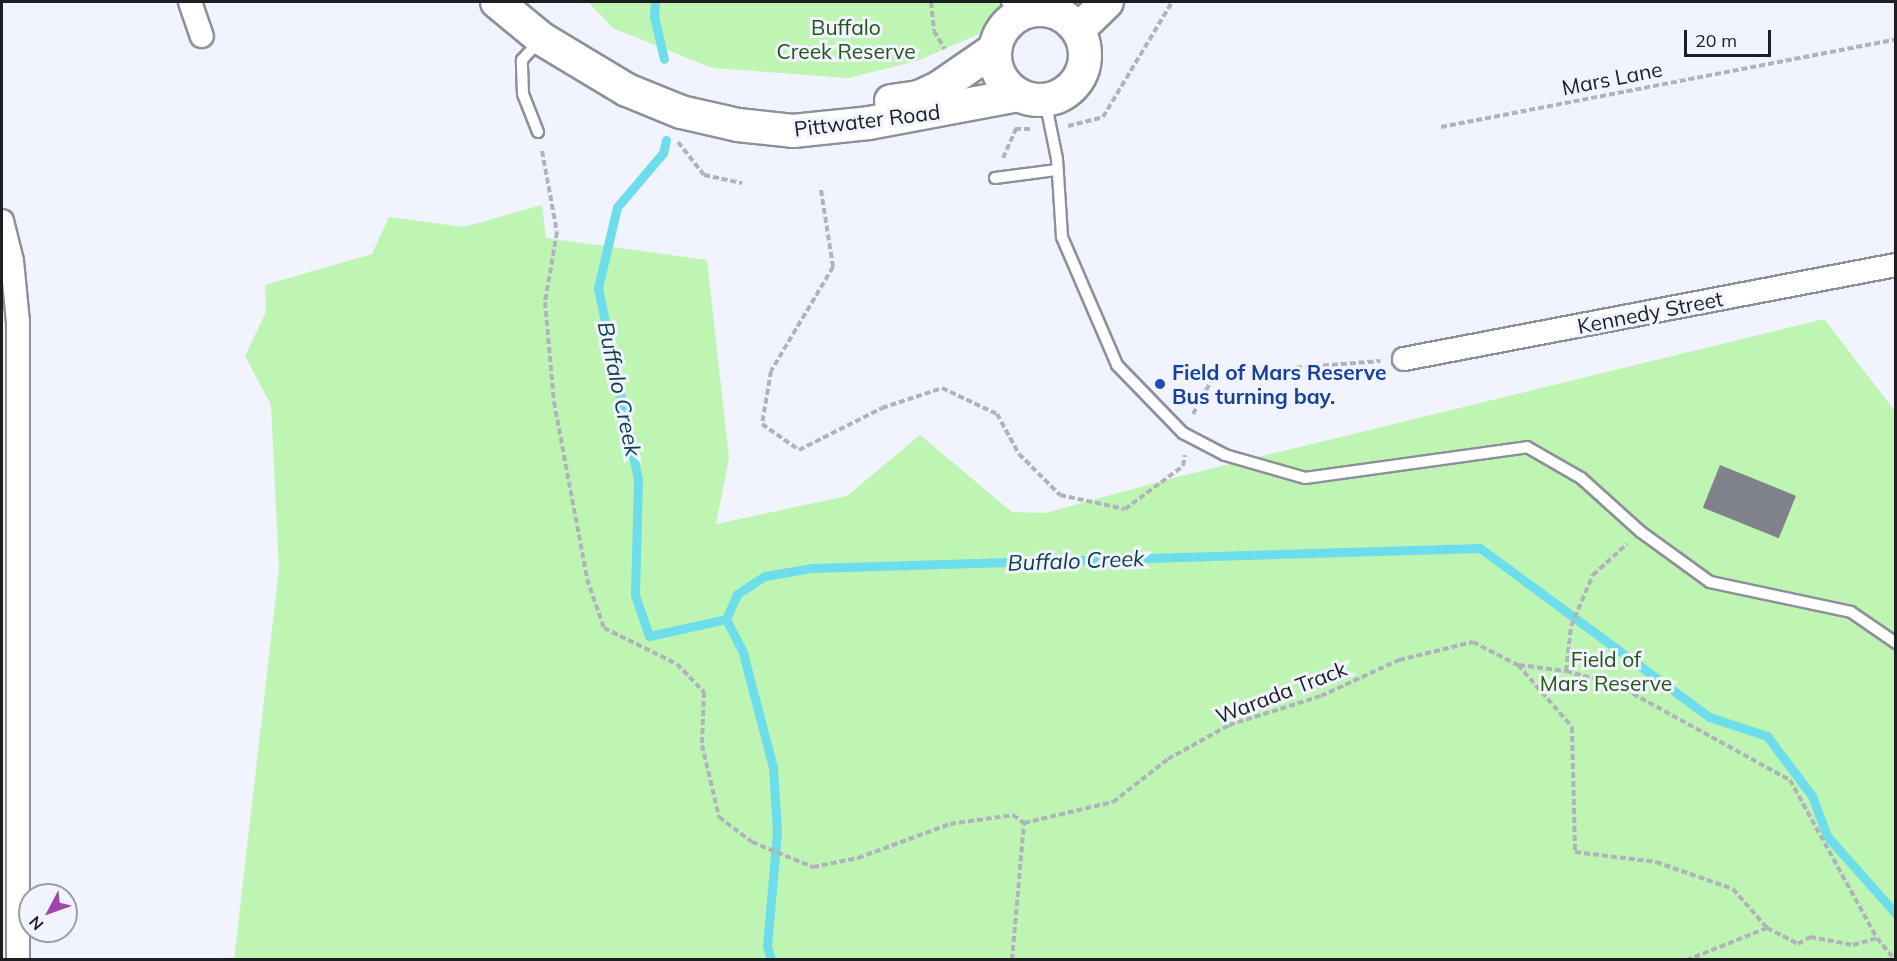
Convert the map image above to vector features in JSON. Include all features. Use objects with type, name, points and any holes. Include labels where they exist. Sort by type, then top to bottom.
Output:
[{"type":"main road","name":"Pittwater Road","points":[[496,2],[542,39],[627,90],[681,112],[738,125],[793,131],[869,123],[1031,98]]},
{"type":"main road","name":"Pittwater Road","points":[[526,2],[589,52],[653,85],[783,112],[829,110],[919,97],[960,76],[995,49]]},
{"type":"main road","points":[[1078,30],[1107,2]]},
{"type":"main road","points":[[1012,9],[1050,12],[1068,20],[1078,30],[1086,55],[1084,68],[1069,90],[1031,98],[1000,75],[995,49],[1012,9]]},
{"type":"street","points":[[190,2],[202,36]]},
{"type":"street","points":[[2,221],[12,261],[18,322],[18,960]]},
{"type":"street","name":"Kennedy Street","points":[[1404,360],[1896,265]]},
{"type":"lane","points":[[538,132],[523,94],[522,60],[542,39]]},
{"type":"lane","points":[[1031,98],[1057,170],[1062,237],[1117,365],[1186,435],[1225,455],[1305,478],[1527,447],[1581,478],[1641,532],[1710,582],[1851,612],[1896,643]]},
{"type":"lane","points":[[994,178],[1057,170]]},
{"type":"path","points":[[1082,123],[1103,117],[1172,2]]},
{"type":"path","name":"Mars Lane","points":[[1441,127],[1896,39]]},
{"type":"path","points":[[994,178],[1016,129]]},
{"type":"path","points":[[538,132],[557,232],[545,302],[554,402],[587,579],[604,628],[677,664],[704,692],[702,745],[719,817],[752,842],[813,867],[858,858],[950,824],[1014,815],[1024,823],[1012,960]]},
{"type":"path","points":[[820,190],[832,267],[771,371],[762,424],[799,450],[882,408],[942,388],[997,414],[1019,454],[1060,495],[1125,509],[1183,466],[1186,435],[1215,374],[1404,360]]},
{"type":"path","points":[[1566,671],[1571,626],[1593,575],[1641,532]]},
{"type":"path","name":"Warada Track","points":[[1024,823],[1113,802],[1168,759],[1229,726],[1321,696],[1399,660],[1473,642],[1518,665]]},
{"type":"path","points":[[1518,665],[1566,671],[1617,685],[1790,780],[1877,938],[1895,960]]},
{"type":"path","points":[[1518,665],[1572,727],[1575,852],[1656,862],[1733,889],[1767,928],[1798,944],[1810,937],[1853,945],[1877,938]]},
{"type":"path","points":[[1687,960],[1767,928]]},
{"type":"green space","name":"Buffalo Creek Reserve","points":[[588,2],[1053,2],[917,61],[848,78],[712,68],[613,28]]},
{"type":"green space","name":"Field of Mars Reserve","points":[[542,205],[546,238],[707,260],[729,458],[716,524],[847,496],[920,435],[1012,512],[1045,513],[1177,477],[1824,319],[1895,411],[1895,959],[234,960],[279,569],[271,405],[245,356],[266,312],[265,285],[372,254],[389,217],[464,227]]},
{"type":"building","points":[[1720,465],[1796,496],[1779,538],[1703,508]]},
{"type":"waterway","name":"Buffalo Creek","points":[[655,2],[654,16],[664,59]]},
{"type":"waterway","name":"Buffalo Creek","points":[[666,140],[663,153],[617,207],[598,288],[638,480],[635,595],[649,636],[726,619]]},
{"type":"waterway","name":"Buffalo Creek","points":[[726,619],[737,594],[765,576],[812,568],[1480,548],[1709,717],[1767,736],[1812,796],[1827,836],[1896,914]]},
{"type":"waterway","points":[[726,619],[743,653],[773,767],[777,832],[767,946],[771,960]]},
{"type":"place","name":"Field of Mars Reserve Bus turning bay.","points":[[1160,384]]}]
